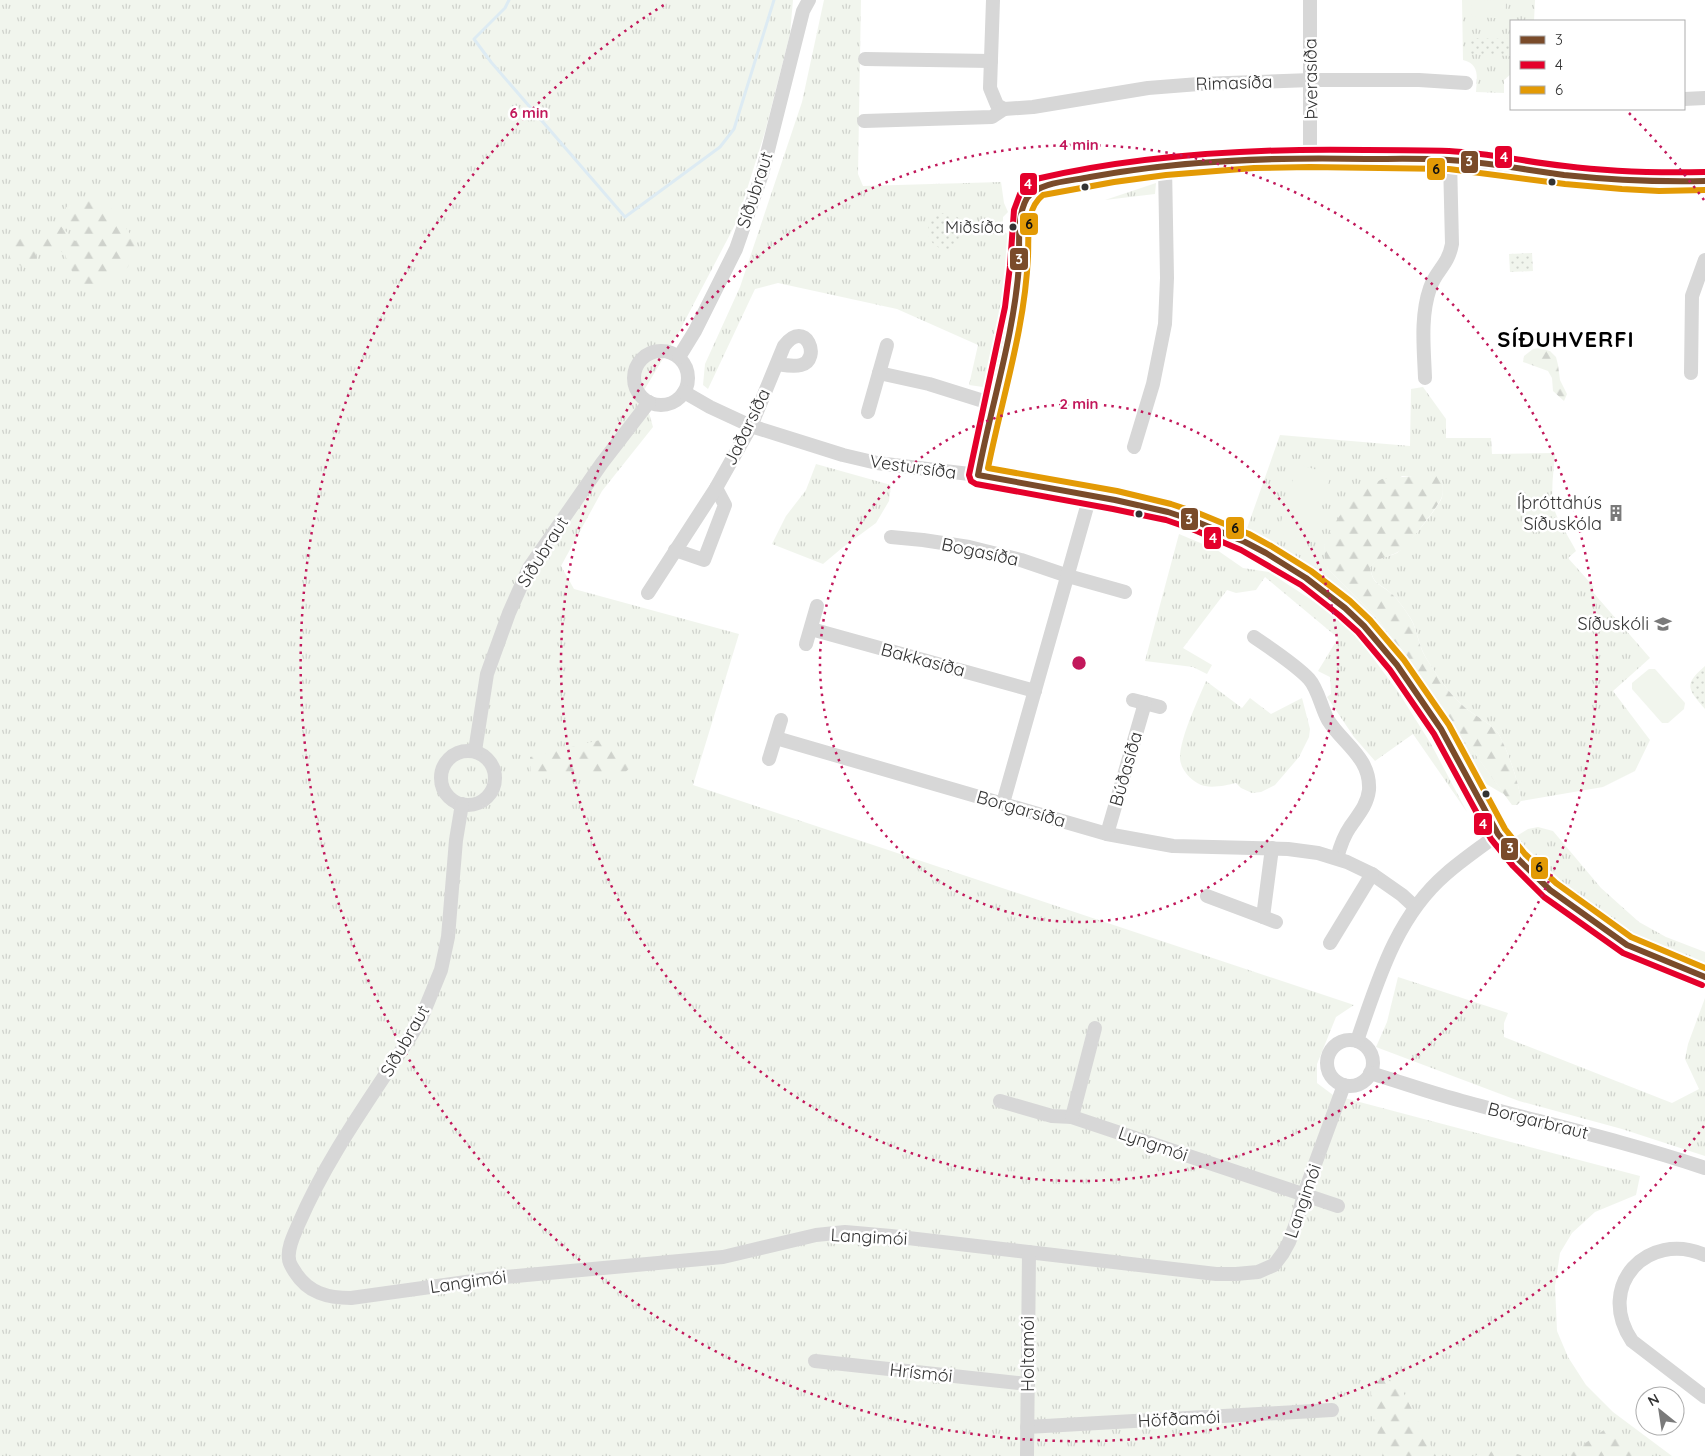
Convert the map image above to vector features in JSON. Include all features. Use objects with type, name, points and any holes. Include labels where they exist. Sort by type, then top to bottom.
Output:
[{"type":"street","points":[[992,0],[990,88],[997,104],[1004,109]]},
{"type":"street","name":"Þverasíða","points":[[1310,0],[1310,158]]},
{"type":"street","name":"Síðubraut","points":[[679,357],[695,331],[739,239],[762,174],[804,4]]},
{"type":"street","points":[[865,59],[991,61]]},
{"type":"street","name":"Rimasíða","points":[[864,122],[992,117],[1004,109],[1033,107],[1148,88],[1199,84],[1310,80],[1419,80],[1466,83]]},
{"type":"street","points":[[1685,99],[1705,98]]},
{"type":"street","points":[[978,475],[1015,308],[1021,210],[1028,197],[1039,187],[1165,166],[1254,159],[1310,158],[1450,160],[1566,175],[1623,180],[1659,182],[1705,181]]},
{"type":"street","points":[[1425,378],[1424,330],[1427,298],[1431,285],[1450,255],[1452,244],[1450,160]]},
{"type":"street","points":[[1134,447],[1158,366],[1165,324],[1167,278],[1165,166]]},
{"type":"street","points":[[1692,373],[1692,296],[1705,260]]},
{"type":"street","points":[[868,412],[887,345]]},
{"type":"street","points":[[663,350],[672,352],[679,357],[687,368],[688,375],[688,383],[684,392],[677,400],[670,404],[656,405],[642,398],[634,383],[636,366],[640,359],[655,351],[663,350]]},
{"type":"street","name":"Jaðarsíða","points":[[648,593],[716,488],[751,426],[777,364]]},
{"type":"street","points":[[879,373],[929,384],[993,404]]},
{"type":"street","name":"Vestursíða","points":[[684,392],[710,407],[751,426],[843,455],[877,463],[978,475],[1142,505],[1168,512],[1220,531],[1259,549],[1319,587],[1345,608],[1381,645],[1428,708],[1498,834],[1519,860],[1550,890],[1627,945],[1705,977]]},
{"type":"street","name":"Síðubraut","points":[[475,751],[487,674],[509,613],[529,568],[602,463],[649,402]]},
{"type":"street","points":[[675,550],[704,560],[725,505],[716,488]]},
{"type":"street","points":[[1003,803],[1090,496]]},
{"type":"street","name":"Bogasíða","points":[[891,537],[969,548],[1020,560],[1125,592]]},
{"type":"street","points":[[806,644],[817,606]]},
{"type":"street","name":"Bakkasíða","points":[[811,629],[1035,691]]},
{"type":"street","points":[[1254,637],[1310,681],[1329,721],[1361,758],[1365,766],[1369,783],[1367,800],[1360,814],[1344,836],[1337,858]]},
{"type":"street","name":"Búðasíða","points":[[1107,834],[1139,702],[1160,707]]},
{"type":"street","points":[[769,759],[781,720]]},
{"type":"street","name":"Borgarsíða","points":[[776,738],[1107,834],[1173,846],[1303,850],[1337,858],[1372,874],[1402,895],[1415,907]]},
{"type":"street","points":[[461,751],[475,751],[492,763],[495,771],[494,785],[489,795],[483,800],[475,804],[462,804],[449,797],[443,789],[441,780],[442,770],[452,755],[461,751]]},
{"type":"street","name":"Síðubraut","points":[[288,1259],[291,1242],[308,1203],[346,1135],[421,1019],[441,970],[448,937],[456,840],[462,804]]},
{"type":"street","points":[[1357,1040],[1378,979],[1395,940],[1415,907],[1445,874],[1498,834]]},
{"type":"street","points":[[1207,896],[1270,920],[1272,848]]},
{"type":"street","points":[[1330,943],[1372,874]]},
{"type":"street","points":[[1072,1117],[1096,1028]]},
{"type":"street","points":[[1349,1039],[1357,1040],[1364,1044],[1372,1057],[1373,1065],[1370,1073],[1359,1084],[1352,1086],[1344,1085],[1337,1082],[1328,1071],[1327,1057],[1335,1044],[1349,1039]]},
{"type":"street","name":"Borgarbraut","points":[[1370,1073],[1459,1101],[1601,1137],[1705,1168]]},
{"type":"street","name":"Langimói","points":[[288,1259],[304,1284],[324,1296],[337,1298],[367,1296],[495,1278],[723,1257],[816,1235],[845,1232],[1216,1274],[1258,1272],[1274,1264],[1289,1242],[1304,1194],[1344,1085]]},
{"type":"street","name":"Lyngmói","points":[[1000,1101],[1052,1116],[1072,1117],[1338,1206]]},
{"type":"street","points":[[1705,1255],[1689,1249],[1668,1248],[1650,1255],[1632,1268],[1623,1282],[1620,1298],[1620,1314],[1625,1330],[1632,1341],[1705,1397]]},
{"type":"street","name":"Holtamói","points":[[1027,1456],[1028,1252]]},
{"type":"street","name":"Hrísmói","points":[[815,1361],[1028,1384]]},
{"type":"street","name":"Höfðamói","points":[[1027,1428],[1332,1410]]},
{"type":"green space","points":[[0,0],[793,0],[790,34],[765,132],[737,221],[679,332],[643,392],[653,427],[602,491],[561,566],[574,589],[739,634],[693,785],[1354,1005],[1336,1017],[1317,1064],[1317,1083],[1333,1095],[1640,1176],[1636,1195],[1595,1212],[1572,1233],[1560,1253],[1555,1286],[1557,1331],[1568,1357],[1586,1385],[1613,1412],[1635,1428],[1635,1436],[1645,1436],[1672,1456],[0,1456]]},
{"type":"green space","points":[[824,0],[861,0],[858,174],[863,186],[1001,182],[1004,203],[1008,212],[1003,217],[1003,231],[1008,234],[1005,292],[999,329],[983,387],[969,385],[978,345],[897,309],[778,283],[755,289],[708,389],[703,385],[705,364],[740,287],[802,102]]},
{"type":"green space","points":[[1462,0],[1535,0],[1534,20],[1510,20],[1510,75],[1504,80],[1504,93],[1476,92],[1477,76],[1475,68],[1463,60]]},
{"type":"green space","points":[[1472,0],[1506,1],[1505,19],[1471,16]]},
{"type":"green space","points":[[1470,38],[1510,39],[1510,56],[1470,54]]},
{"type":"green space","points":[[1156,183],[1155,194],[1105,200]]},
{"type":"green space","points":[[90,196],[109,205],[136,242],[128,267],[94,292],[83,285],[75,276],[65,254],[55,248],[47,255],[41,251],[46,235],[60,225],[75,241],[80,238],[63,211],[73,200]]},
{"type":"green space","points":[[946,213],[958,219],[964,231],[958,243],[946,249],[934,243],[928,231],[934,219]]},
{"type":"green space","points":[[28,233],[37,241],[36,262],[28,269],[10,261],[9,251],[23,235]]},
{"type":"green space","points":[[1532,253],[1533,271],[1510,272],[1509,254]]},
{"type":"green space","points":[[1539,348],[1550,351],[1556,357],[1560,380],[1567,394],[1564,401],[1553,391],[1552,378],[1548,371],[1523,362],[1524,356],[1533,349]]},
{"type":"green space","points":[[1423,387],[1446,419],[1446,438],[1491,438],[1492,454],[1555,453],[1552,488],[1554,508],[1576,551],[1568,558],[1594,587],[1591,590],[1650,658],[1613,691],[1650,740],[1635,771],[1603,787],[1521,801],[1512,766],[1498,733],[1490,725],[1465,708],[1447,688],[1426,658],[1411,618],[1395,597],[1373,578],[1370,567],[1373,563],[1401,550],[1440,502],[1442,497],[1442,481],[1402,476],[1324,545],[1328,569],[1377,618],[1505,795],[1481,781],[1466,762],[1375,629],[1315,576],[1245,534],[1280,435],[1410,446],[1411,389]]},
{"type":"green space","points":[[816,464],[891,485],[889,501],[876,523],[823,564],[772,544],[786,516],[806,490]]},
{"type":"green space","points":[[1297,464],[1331,474],[1312,542],[1278,533]]},
{"type":"green space","points":[[1433,474],[1440,477],[1442,485],[1443,494],[1439,503],[1406,546],[1399,552],[1374,563],[1370,567],[1371,573],[1375,581],[1397,599],[1411,618],[1423,653],[1447,688],[1465,708],[1490,725],[1498,733],[1509,756],[1518,785],[1521,801],[1517,805],[1512,805],[1509,801],[1377,618],[1328,569],[1325,560],[1324,545],[1332,527],[1350,501],[1362,490],[1382,479]]},
{"type":"green space","points":[[1179,534],[1217,550],[1243,568],[1269,572],[1327,610],[1353,631],[1399,693],[1431,744],[1467,812],[1413,734],[1375,761],[1354,737],[1327,697],[1331,694],[1330,677],[1318,671],[1338,638],[1265,577],[1256,590],[1236,593],[1227,590],[1183,648],[1212,665],[1207,674],[1193,667],[1145,661]]},
{"type":"green space","points":[[1705,666],[1705,709],[1695,697],[1690,687],[1693,678]]},
{"type":"green space","points":[[1649,669],[1655,669],[1685,703],[1684,709],[1668,723],[1662,723],[1632,689],[1632,683]]},
{"type":"green space","points":[[1206,681],[1242,708],[1250,698],[1271,714],[1302,698],[1310,729],[1309,737],[1299,757],[1275,785],[1261,792],[1252,793],[1241,788],[1236,783],[1209,787],[1193,780],[1185,772],[1180,759],[1183,741]]},
{"type":"green space","points":[[600,740],[626,750],[631,767],[621,776],[543,776],[531,772],[530,757]]},
{"type":"green space","points":[[1538,827],[1553,831],[1601,888],[1639,922],[1666,937],[1705,952],[1705,970],[1641,941],[1616,926],[1585,902],[1515,837],[1528,829]]},
{"type":"green space","points":[[1398,977],[1508,1013],[1504,1023],[1504,1037],[1672,1103],[1699,1089],[1685,1059],[1688,1044],[1705,998],[1705,1156],[1622,1129],[1519,1101],[1376,1047],[1387,1022]]},
{"type":"green space","points":[[1378,1374],[1401,1388],[1436,1456],[1382,1456],[1383,1453],[1371,1399],[1372,1384]]},
{"type":"green space","points":[[1611,1425],[1652,1456],[1567,1456]]},
{"type":"green space","points":[[1495,1446],[1523,1456],[1475,1456]]},
{"type":"waterway","points":[[509,0],[505,8],[474,39],[491,62],[625,217],[720,147],[734,129],[774,0]]},
{"type":"transit line","name":"4","points":[[1702,985],[1623,953],[1544,897],[1513,866],[1491,839],[1434,734],[1390,670],[1358,632],[1301,585],[1241,550],[1166,520],[976,484],[971,481],[969,475],[1005,307],[1014,210],[1020,194],[1026,186],[1036,179],[1077,170],[1159,158],[1283,150],[1449,151],[1600,170],[1705,172]]},
{"type":"transit line","name":"3","points":[[1705,181],[1599,178],[1564,175],[1478,162],[1439,159],[1262,159],[1193,163],[1124,171],[1047,185],[1027,198],[1021,214],[1019,265],[1012,318],[978,475],[1115,500],[1168,512],[1245,542],[1306,578],[1345,608],[1364,626],[1397,665],[1441,729],[1498,834],[1519,860],[1550,890],[1627,945],[1705,977]]},
{"type":"transit line","name":"6","points":[[1705,190],[1659,191],[1622,189],[1565,184],[1449,169],[1310,167],[1254,168],[1166,175],[1043,195],[1033,208],[1029,223],[1026,283],[1018,336],[988,468],[1117,491],[1171,504],[1249,534],[1311,571],[1350,601],[1370,620],[1404,660],[1449,725],[1505,829],[1525,854],[1556,883],[1631,937],[1705,968]]},
{"type":"place","name":"Miðsíða","points":[[1013,227]]},
{"type":"place","name":"Íþróttahús Síðuskóla","points":[[1616,513]]},
{"type":"place","name":"Síðuskóli","points":[[1663,624]]},
{"type":"district","name":"SÍÐUHVERFI","points":[[1566,339]]}]
